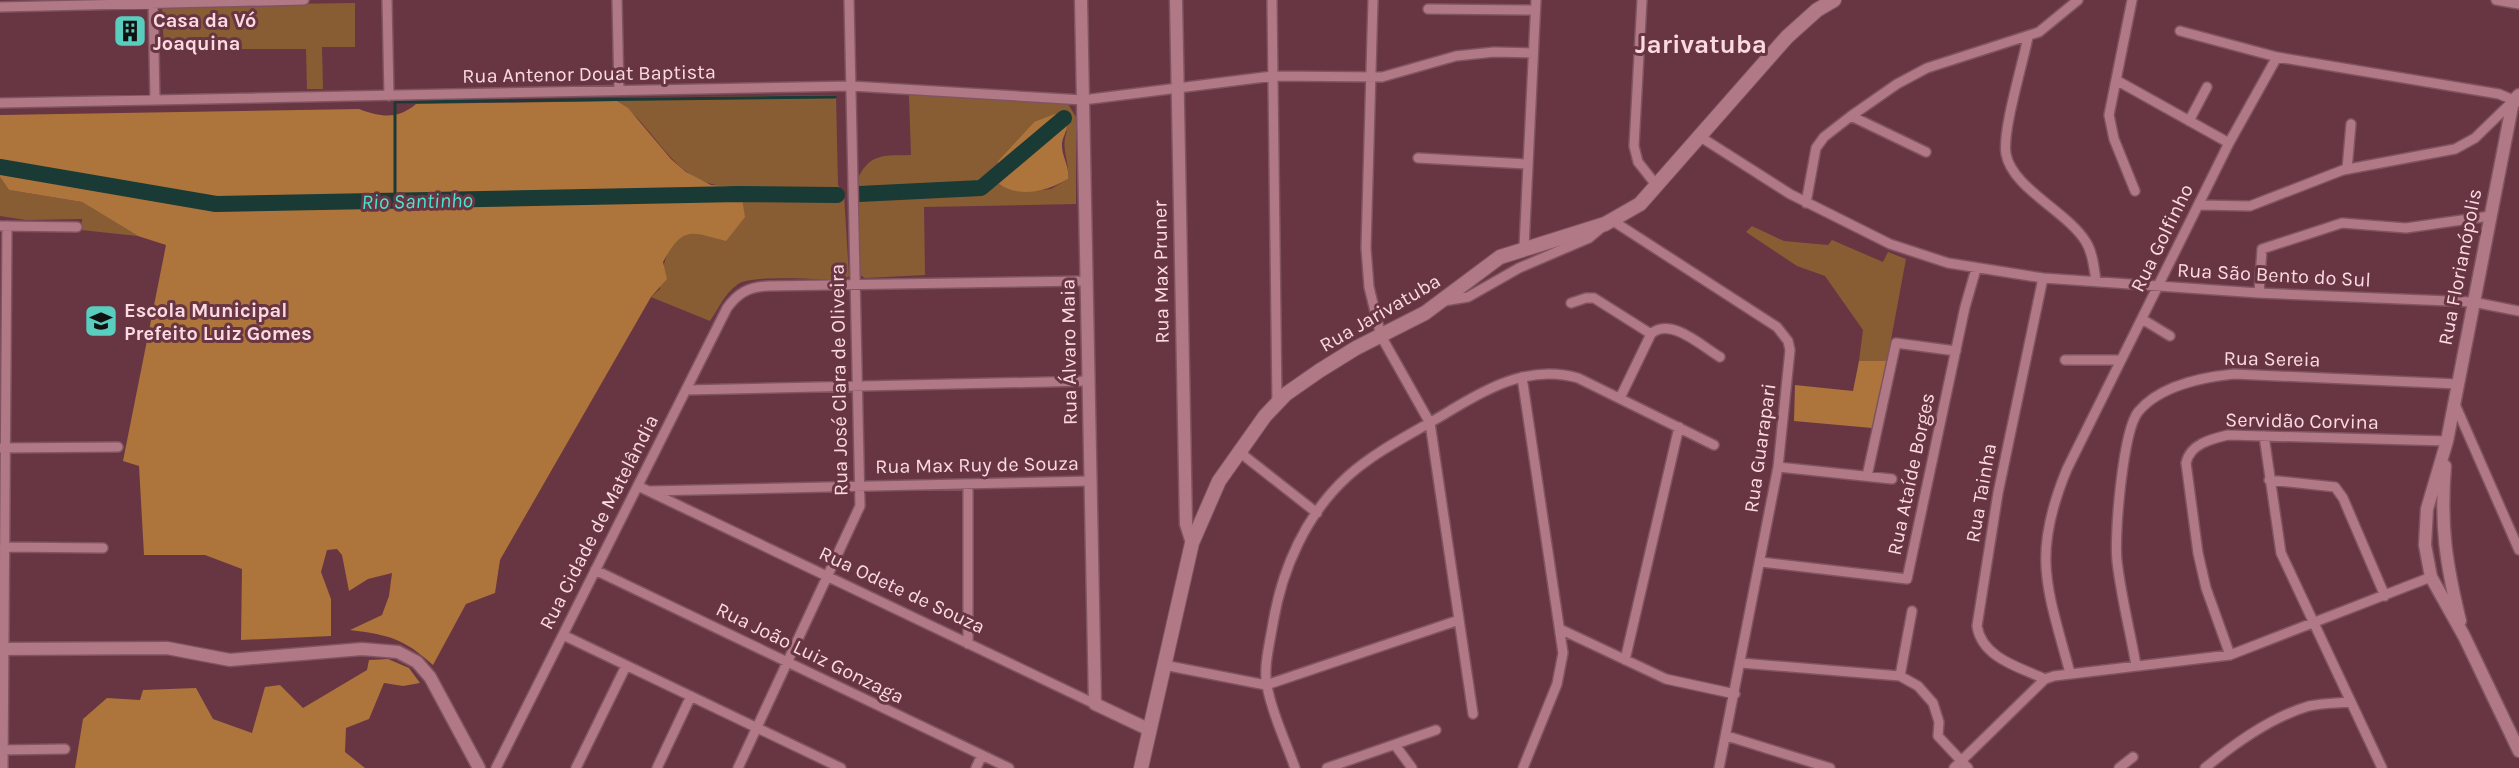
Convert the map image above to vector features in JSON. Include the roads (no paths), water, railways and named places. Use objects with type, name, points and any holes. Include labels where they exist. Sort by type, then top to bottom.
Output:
[{"type":"main road","name":"Rua Jarivatuba","points":[[1141,768],[1192,543],[1212,495],[1238,451],[1276,403],[1319,371],[1444,301],[1488,264],[1524,248],[1609,223],[1640,204],[1796,28],[1817,10],[1834,0]]},
{"type":"street","points":[[0,7],[304,0]]},
{"type":"street","points":[[387,0],[389,96]]},
{"type":"street","points":[[617,0],[619,91]]},
{"type":"street","name":"Rua José Clara de Oliveira","points":[[738,768],[861,506],[849,0]]},
{"type":"street","name":"Rua Álvaro Maia","points":[[1081,0],[1095,704]]},
{"type":"street","name":"Rua Max Pruner","points":[[1176,0],[1186,524],[1192,543]]},
{"type":"street","points":[[1272,0],[1276,403]]},
{"type":"street","points":[[1373,0],[1367,268],[1381,336],[1430,423],[1473,714]]},
{"type":"street","points":[[1524,248],[1536,0]]},
{"type":"street","points":[[1642,0],[1634,146],[1638,162],[1657,186]]},
{"type":"street","points":[[1806,202],[1815,148],[1824,137],[1851,116],[1897,84],[1927,68],[1979,49],[2028,37],[2049,26],[2078,0]]},
{"type":"street","points":[[2132,0],[2109,115],[2110,126],[2135,191]]},
{"type":"street","points":[[2496,0],[2519,4]]},
{"type":"street","points":[[153,2],[155,100]]},
{"type":"street","points":[[1428,9],[1535,10]]},
{"type":"street","points":[[2180,31],[2277,57],[2499,93],[2517,99]]},
{"type":"street","points":[[2028,37],[2006,140],[2007,161],[2019,177],[2082,236],[2091,254],[2096,281]]},
{"type":"street","name":"Rua Antenor Douat Baptista","points":[[0,104],[851,86],[1083,100],[1273,76],[1371,78],[1394,75],[1466,54],[1533,53]]},
{"type":"street","name":"Rua Golfinho","points":[[2070,673],[2044,568],[2045,540],[2052,508],[2067,469],[2198,205],[2229,143],[2277,57]]},
{"type":"street","points":[[2116,80],[2229,143]]},
{"type":"street","points":[[2189,121],[2207,87]]},
{"type":"street","points":[[2198,205],[2250,206],[2347,169],[2466,144],[2517,99]]},
{"type":"street","name":"Rua Florianópolis","points":[[2517,99],[2490,216],[2447,441],[2427,509],[2425,544],[2431,577],[2464,636],[2519,751]]},
{"type":"street","points":[[1851,116],[1926,152]]},
{"type":"street","points":[[2347,169],[2351,124]]},
{"type":"street","name":"Rua São Bento do Sul","points":[[1699,136],[1762,178],[1916,255],[1976,269],[2043,278],[2158,287],[2473,302],[2519,311]]},
{"type":"street","points":[[1418,158],[1528,164]]},
{"type":"street","points":[[2259,293],[2262,249],[2322,229],[2354,222],[2406,228],[2490,216]]},
{"type":"street","points":[[1444,301],[1468,297],[1519,268],[1589,238],[1609,223]]},
{"type":"street","name":"Rua Guarapari","points":[[1609,223],[1783,332],[1788,341],[1790,358],[1778,467],[1719,768]]},
{"type":"street","points":[[3,768],[1,750],[4,547],[3,226],[77,227]]},
{"type":"street","name":"Rua Ataíde Borges","points":[[1761,562],[1907,579],[1976,269]]},
{"type":"street","name":"Rua Tainha","points":[[2043,278],[1998,493],[1977,626],[1983,645],[1990,653],[2045,680]]},
{"type":"street","points":[[855,285],[1087,281]]},
{"type":"street","name":"Rua Cidade de Matelândia","points":[[496,768],[727,308],[739,294],[758,287],[855,285]]},
{"type":"street","points":[[1571,303],[1594,298],[1651,334]]},
{"type":"street","points":[[2142,320],[2170,336]]},
{"type":"street","points":[[1620,398],[1651,334],[1662,327],[1670,328],[1720,357]]},
{"type":"street","points":[[1867,476],[1896,343],[1956,351]]},
{"type":"street","points":[[2065,360],[2121,360]]},
{"type":"street","points":[[1295,768],[1266,685],[1280,591],[1289,562],[1317,513],[1336,488],[1358,468],[1486,389],[1522,377],[1550,373],[1569,375],[1714,445]]},
{"type":"street","name":"Rua Sereia","points":[[2136,665],[2116,551],[2128,431],[2142,407],[2173,389],[2208,377],[2228,374],[2458,384]]},
{"type":"street","points":[[1522,377],[1562,630],[1561,672],[1523,768]]},
{"type":"street","points":[[686,390],[1089,381]]},
{"type":"street","points":[[2454,402],[2519,550]]},
{"type":"street","points":[[1625,660],[1678,427]]},
{"type":"street","name":"Servidão Corvina","points":[[2230,655],[2200,563],[2186,463],[2192,450],[2214,438],[2228,435],[2447,441]]},
{"type":"street","points":[[2264,436],[2281,553],[2382,768]]},
{"type":"street","name":"Rua Florianópolis","points":[[2447,441],[2442,529],[2464,636]]},
{"type":"street","points":[[2,448],[118,447]]},
{"type":"street","points":[[1238,451],[1317,513]]},
{"type":"street","points":[[1778,467],[1892,479]]},
{"type":"street","points":[[2269,480],[2335,487],[2343,498],[2385,596]]},
{"type":"street","name":"Rua Max Ruy de Souza","points":[[647,491],[1091,481]]},
{"type":"street","points":[[968,484],[968,644]]},
{"type":"street","name":"Rua Odete de Souza","points":[[638,486],[1150,730]]},
{"type":"street","points":[[4,547],[103,548]]},
{"type":"street","name":"Rua João Luiz Gonzaga","points":[[595,570],[1009,768]]},
{"type":"street","points":[[1741,663],[1900,676],[1918,686],[1933,703],[1937,711],[1938,736],[1961,766],[2045,680],[2070,673],[2230,655],[2313,625],[2431,577]]},
{"type":"street","points":[[1900,676],[1912,611]]},
{"type":"street","points":[[1164,665],[1266,685],[1459,620]]},
{"type":"street","points":[[1562,630],[1677,683],[1735,694]]},
{"type":"street","points":[[563,635],[757,728],[821,764],[841,768]]},
{"type":"street","points":[[2,649],[167,648],[230,660],[362,649],[399,652],[417,662],[430,677],[478,768]]},
{"type":"street","points":[[576,768],[626,666]]},
{"type":"street","points":[[657,768],[691,696]]},
{"type":"street","points":[[2205,768],[2242,740],[2283,717],[2311,706],[2350,702]]},
{"type":"street","points":[[1327,768],[1436,730]]},
{"type":"street","points":[[1727,736],[1829,767]]},
{"type":"street","points":[[1395,745],[1412,768]]},
{"type":"street","points":[[1,750],[65,749]]},
{"type":"street","points":[[976,768],[982,755]]},
{"type":"street","points":[[2119,768],[2133,757]]},
{"type":"waterway","points":[[395,201],[395,102],[835,97]]},
{"type":"waterway","name":"Rio Santinho","points":[[859,194],[981,188],[1064,118]]},
{"type":"waterway","name":"Rio Santinho","points":[[0,167],[216,204],[740,194],[837,195]]},
{"type":"place","name":"Casa da Vó Joaquina","points":[[130,31]]},
{"type":"place","name":"Escola Municipal Prefeito Luiz Gomes","points":[[101,321]]},
{"type":"district","name":"Jarivatuba","points":[[1701,44]]}]
